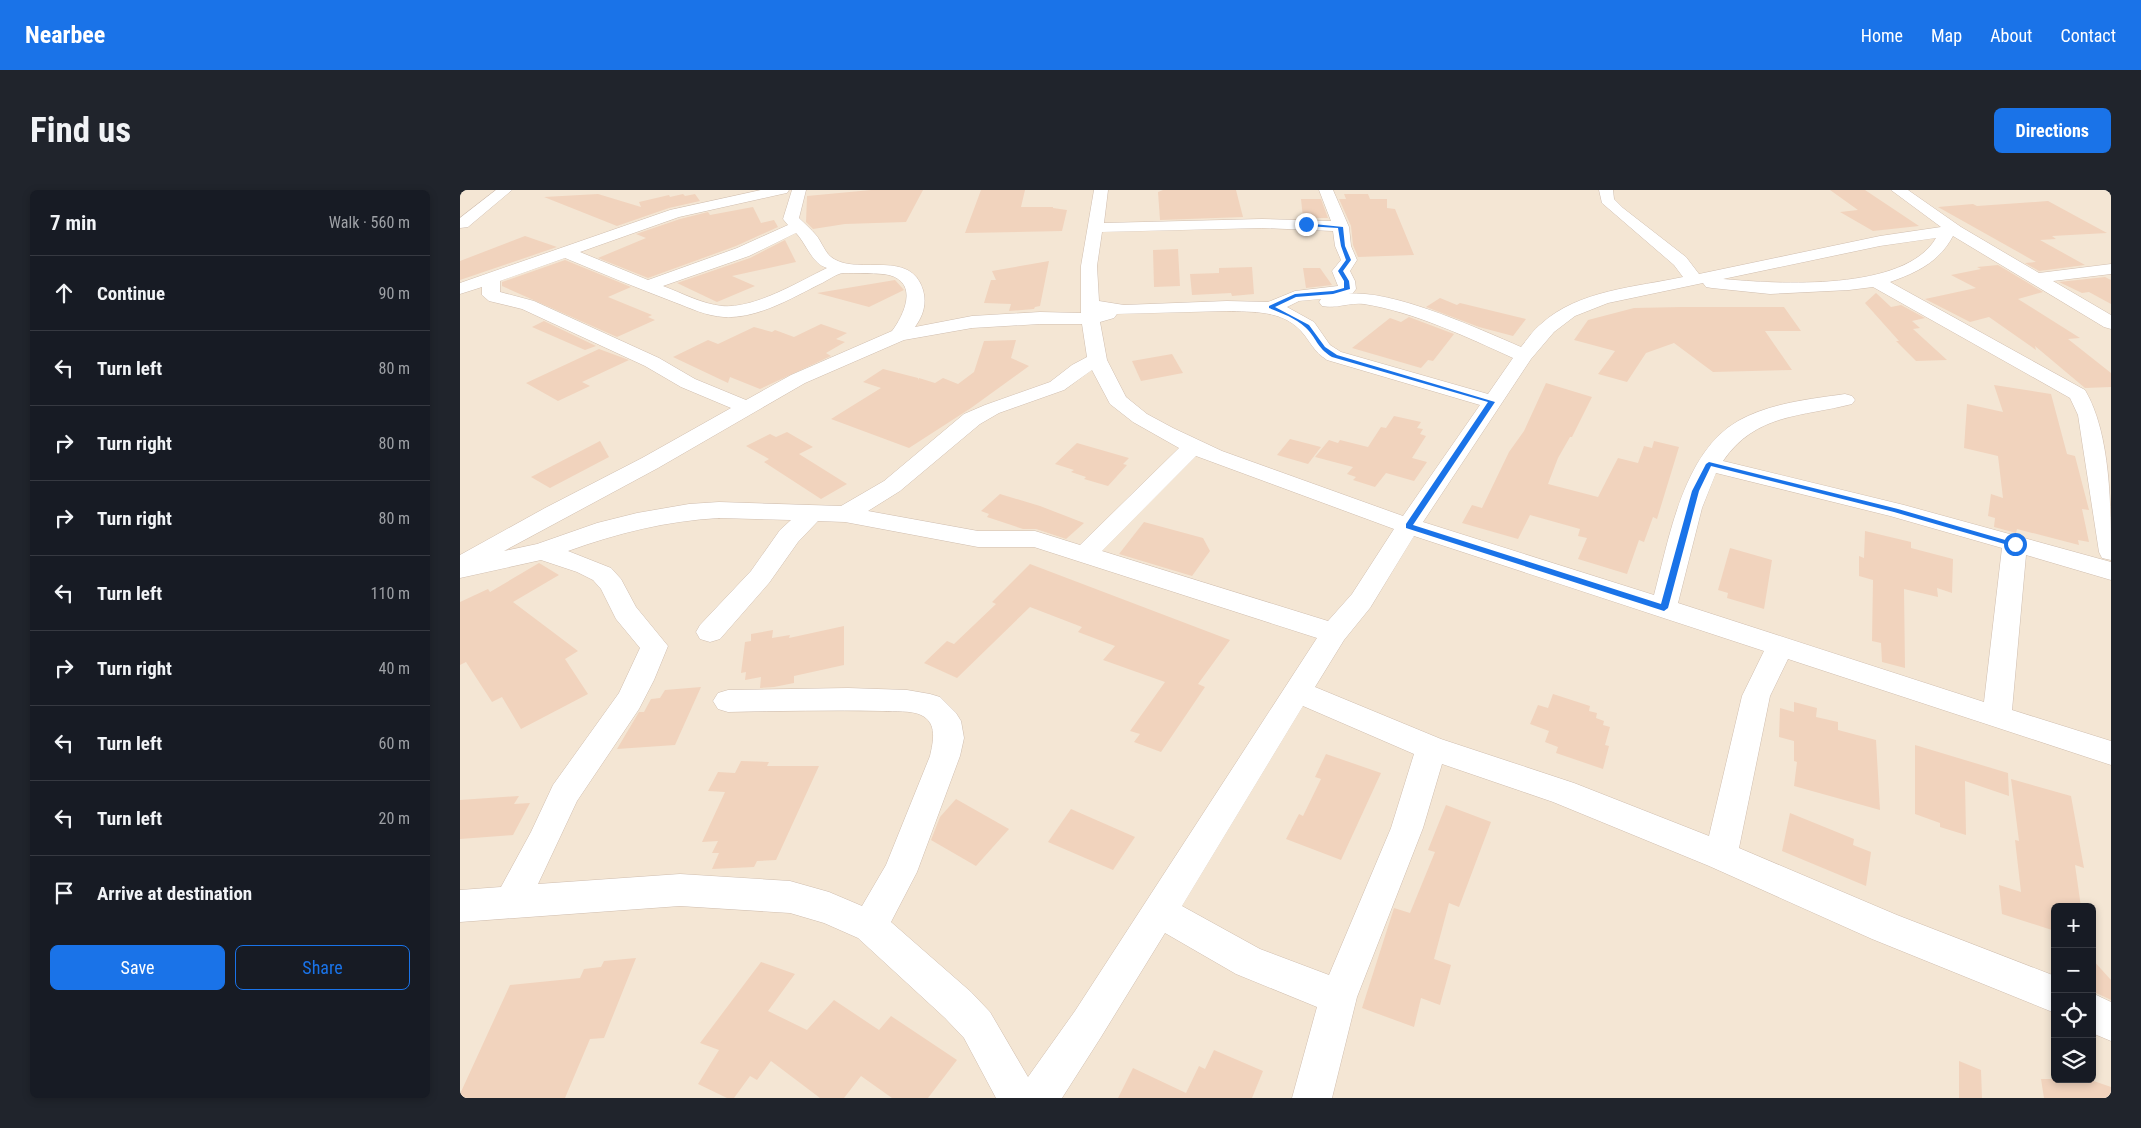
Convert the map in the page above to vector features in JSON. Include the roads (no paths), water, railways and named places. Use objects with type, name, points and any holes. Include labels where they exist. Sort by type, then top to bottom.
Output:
[{"type":"street","points":[[461,226],[505,190]]},
{"type":"street","points":[[799,190],[791,219],[810,238],[821,256],[828,263],[840,268],[883,269],[904,276],[914,288],[916,304],[911,319],[899,335]]},
{"type":"street","points":[[1101,190],[1089,266],[1090,306],[1098,360],[1117,400],[1140,418],[1192,447],[1408,526],[2111,753]]},
{"type":"street","points":[[1273,306],[1295,296],[1333,293],[1347,289],[1346,281],[1341,271],[1349,260],[1343,246],[1340,227],[1326,190]]},
{"type":"street","points":[[1606,190],[1607,200],[1680,261],[1695,280],[1770,289],[1849,285],[1876,281],[1910,269],[1938,249],[1951,231]]},
{"type":"street","points":[[1898,190],[1951,231],[2036,278],[2111,324]]},
{"type":"street","points":[[460,289],[675,213],[771,191]]},
{"type":"street","points":[[1096,227],[1133,229],[1278,224],[1340,227]]},
{"type":"street","points":[[647,286],[690,269],[765,245],[798,226]]},
{"type":"street","points":[[1038,1098],[1088,1024],[1334,633],[1360,601],[1492,402],[1524,356],[1547,328],[1569,312],[1603,299],[1880,241],[1951,231]]},
{"type":"street","points":[[566,252],[647,286],[713,310],[736,311],[761,304],[840,268]]},
{"type":"street","points":[[2036,278],[2111,269]]},
{"type":"street","points":[[491,278],[491,295],[494,297],[528,305],[645,359],[688,382],[746,406]]},
{"type":"street","points":[[1876,281],[2078,394],[2089,415],[2111,552]]},
{"type":"street","points":[[460,564],[650,463],[746,406],[830,363],[899,335],[972,322],[1058,318],[1090,306],[1124,310],[1273,306],[1362,298],[1434,318],[1524,356]]},
{"type":"street","points":[[1273,306],[1307,326],[1323,349],[1334,356],[1492,402]]},
{"type":"street","points":[[845,514],[892,486],[972,419],[992,409],[1057,386],[1078,369],[1098,360]]},
{"type":"street","points":[[1664,608],[1695,491],[1721,446],[1744,427],[1792,409],[1844,400]]},
{"type":"street","points":[[1084,555],[1192,447]]},
{"type":"street","points":[[1709,464],[1896,510],[2111,571]]},
{"type":"street","points":[[460,569],[542,552],[606,529],[637,521],[689,512],[719,510],[845,514],[978,539],[1035,539],[1334,633]]},
{"type":"street","points":[[710,632],[760,577],[789,536],[813,512]]},
{"type":"street","points":[[553,513],[637,521]]},
{"type":"street","points":[[1997,717],[2015,544]]},
{"type":"street","points":[[511,902],[543,841],[564,794],[629,701],[648,664],[654,646],[625,612],[612,585],[602,574],[586,566],[542,552]]},
{"type":"street","points":[[1721,856],[1756,696],[1780,646]]},
{"type":"street","points":[[1296,691],[1431,748],[1563,792],[1721,856],[1884,927],[2051,993]]},
{"type":"street","points":[[728,701],[848,698],[907,701],[930,705],[946,721],[949,738],[945,756],[932,792],[900,872],[870,926]]},
{"type":"street","points":[[1312,1098],[1338,997],[1407,828],[1431,748]]},
{"type":"street","points":[[460,906],[680,890],[790,897],[828,908],[870,926],[958,1005],[976,1025],[1018,1098]]},
{"type":"street","points":[[1158,911],[1249,962],[1338,997]]},
{"type":"street","points":[[2096,1008],[2111,1010]]},
{"type":"street","points":[[2096,1014],[2111,1022]]}]
